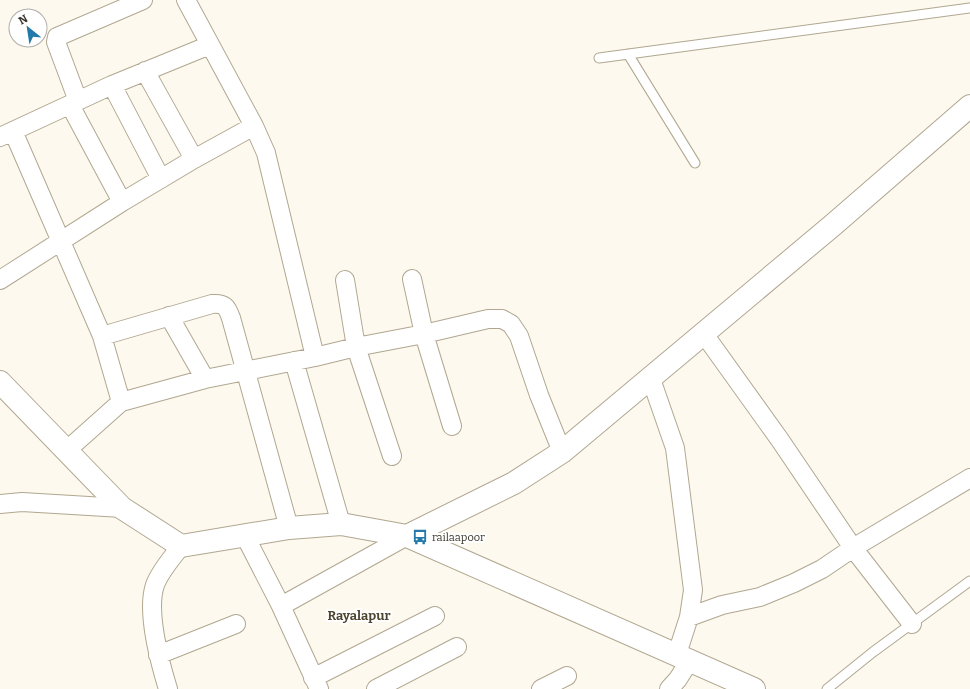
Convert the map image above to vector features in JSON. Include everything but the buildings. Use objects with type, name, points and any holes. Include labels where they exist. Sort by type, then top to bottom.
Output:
[{"type":"street","points":[[122,202],[74,103],[56,42],[58,37],[143,0]]},
{"type":"street","points":[[186,0],[254,126],[266,152],[314,357]]},
{"type":"street","points":[[120,402],[102,336],[62,241],[6,134],[112,84],[210,45]]},
{"type":"street","points":[[146,71],[194,159]]},
{"type":"street","points":[[112,84],[161,179]]},
{"type":"street","points":[[280,606],[407,536],[514,483],[562,452],[833,225],[970,106]]},
{"type":"street","points":[[0,280],[122,202],[194,159],[254,126]]},
{"type":"street","points":[[412,278],[424,334],[452,426]]},
{"type":"street","points":[[345,280],[356,347],[392,456]]},
{"type":"street","points":[[102,336],[212,304],[219,303],[224,306],[231,318],[289,528]]},
{"type":"street","points":[[169,316],[205,378]]},
{"type":"street","points":[[66,451],[120,402],[205,378],[314,357],[488,319],[502,319],[511,324],[519,336],[539,395],[562,452]]},
{"type":"street","points":[[704,334],[780,440],[853,548],[912,624]]},
{"type":"street","points":[[294,361],[341,524]]},
{"type":"street","points":[[651,379],[675,448],[693,590],[684,657],[678,679],[669,689]]},
{"type":"street","points":[[0,382],[122,508],[181,546],[289,528],[341,524],[407,536],[754,689]]},
{"type":"street","points":[[689,617],[722,605],[760,597],[794,583],[822,569],[853,548],[970,478]]},
{"type":"street","points":[[0,504],[22,502],[122,508]]},
{"type":"street","points":[[245,536],[280,606],[316,684],[435,616]]},
{"type":"street","points":[[168,689],[158,655],[152,610],[155,586],[181,546]]},
{"type":"street","points":[[158,655],[236,624]]},
{"type":"street","points":[[376,689],[457,647]]},
{"type":"street","points":[[541,689],[567,676]]},
{"type":"lane","points":[[600,58],[970,8]]},
{"type":"lane","points":[[628,54],[695,163]]},
{"type":"lane","points":[[827,689],[873,652],[970,581]]},
{"type":"place","name":"railaapoor","points":[[420,537]]},
{"type":"district","name":"Rayalapur","points":[[359,615]]}]
